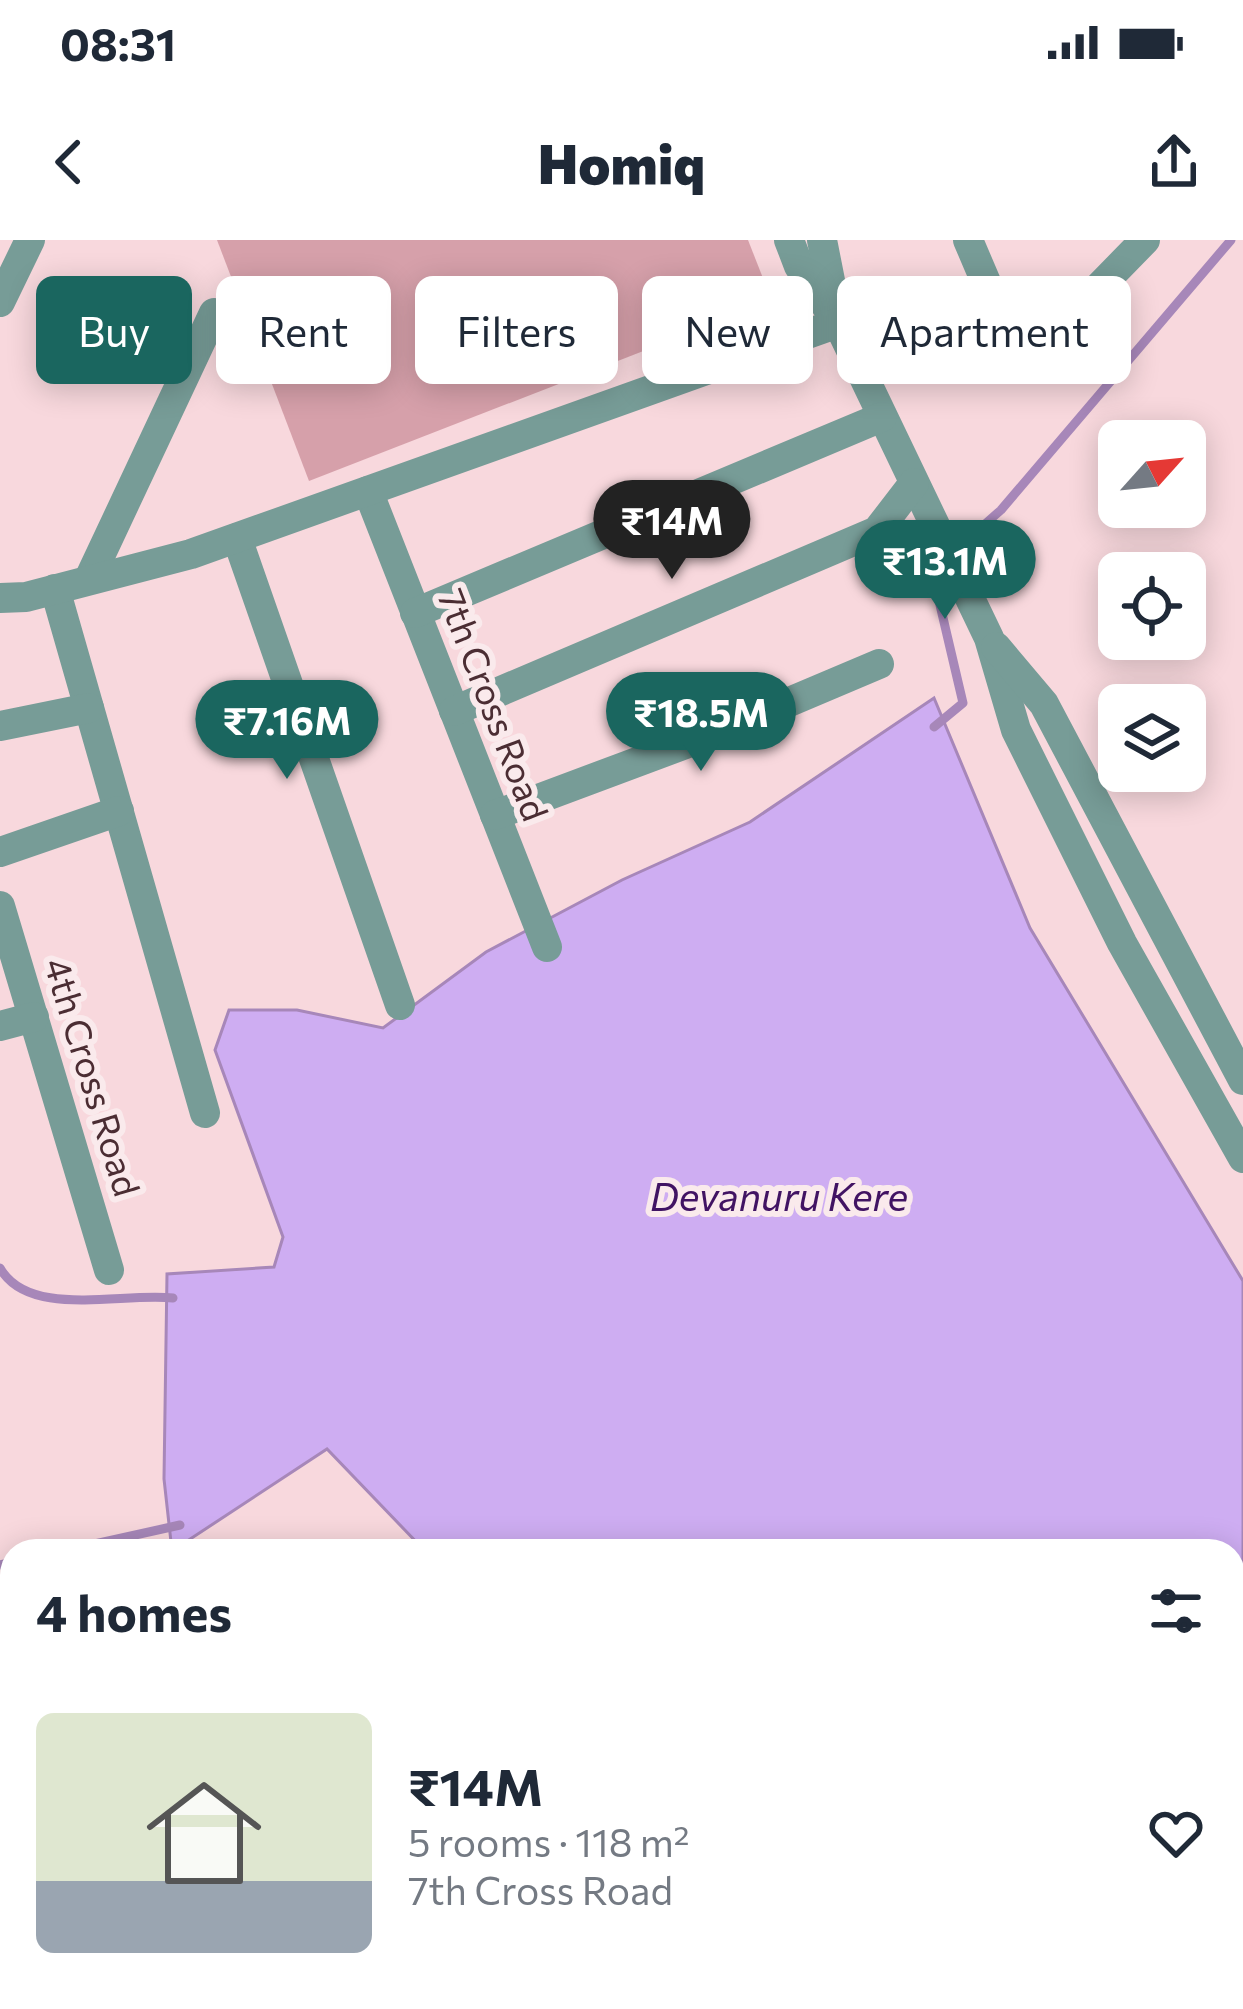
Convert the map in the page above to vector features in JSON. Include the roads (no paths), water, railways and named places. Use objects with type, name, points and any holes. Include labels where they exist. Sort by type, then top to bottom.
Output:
[{"type":"street","points":[[0,302],[30,240]]},
{"type":"street","points":[[789,240],[799,266],[837,322]]},
{"type":"street","points":[[822,240],[837,318]]},
{"type":"street","points":[[968,240],[1020,362],[1028,361],[1145,240]]},
{"type":"street","points":[[90,577],[214,313]]},
{"type":"street","points":[[0,598],[55,590],[237,538],[837,323]]},
{"type":"street","points":[[867,384],[989,638],[1016,730],[1122,944],[1243,1158]]},
{"type":"street","points":[[415,613],[882,417]]},
{"type":"street","name":"7th Cross Road","points":[[368,491],[547,947]]},
{"type":"street","points":[[454,711],[877,531],[920,496]]},
{"type":"street","points":[[237,538],[400,1005]]},
{"type":"street","points":[[55,590],[206,1113]]},
{"type":"street","points":[[989,638],[1044,704],[1243,1080]]},
{"type":"street","points":[[495,815],[723,730],[879,664]]},
{"type":"street","points":[[0,726],[89,708]]},
{"type":"street","points":[[0,852],[118,811]]},
{"type":"street","name":"4th Cross Road","points":[[0,906],[109,1270]]},
{"type":"street","points":[[0,1026],[34,1017]]},
{"type":"water","name":"Devanuru Kere","points":[[934,698],[1030,928],[1243,1281],[1243,1539],[413,1539],[327,1449],[190,1539],[171,1539],[164,1479],[167,1274],[274,1267],[283,1237],[215,1050],[229,1010],[297,1010],[383,1028],[486,952],[622,880],[750,822]]},
{"type":"waterway","points":[[934,727],[963,703],[932,571],[1001,510],[1231,240]]},
{"type":"waterway","points":[[0,1268],[14,1284],[54,1298],[173,1298]]},
{"type":"waterway","points":[[117,1539],[180,1525]]}]
